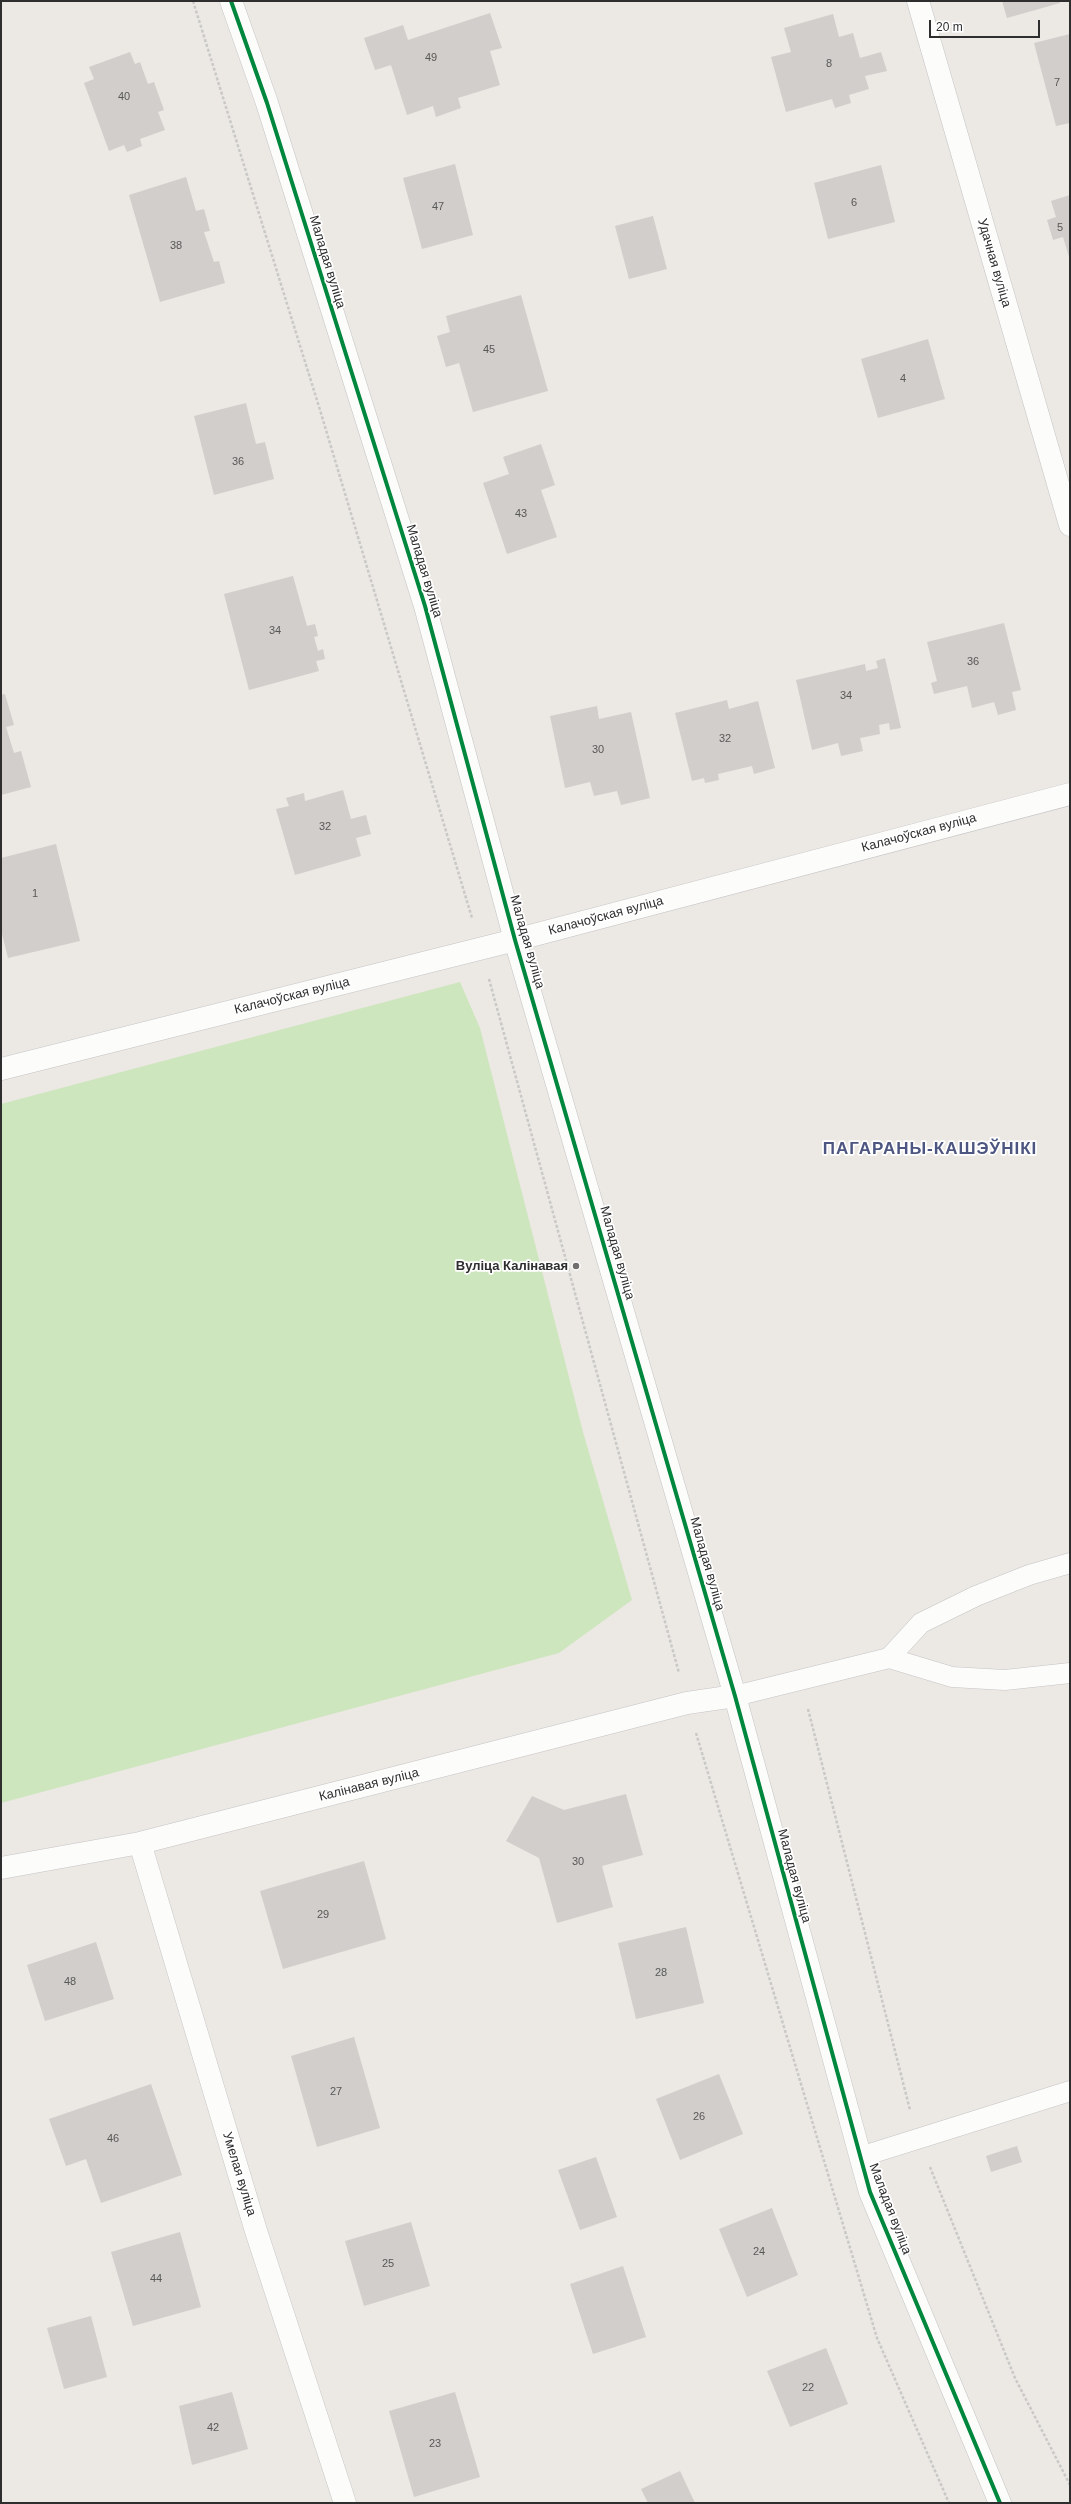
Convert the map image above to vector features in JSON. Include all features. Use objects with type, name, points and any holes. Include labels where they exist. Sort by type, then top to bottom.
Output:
[{"type":"street","name":"Маладая вуліца","points":[[231,1],[267,103],[425,606],[516,940],[735,1696],[870,2192],[1000,2503]]},
{"type":"street","name":"Удачная вуліца","points":[[918,1],[1070,525]]},
{"type":"street","name":"Калачоўская вуліца","points":[[1,1069],[516,940],[1070,794]]},
{"type":"street","name":"Калінавая вуліца","points":[[1,1868],[140,1843],[687,1704],[735,1696]]},
{"type":"street","name":"Умелая вуліца","points":[[140,1843],[256,2231],[345,2503]]},
{"type":"lane","points":[[889,1658],[921,1623],[976,1596],[1029,1575],[1070,1563]]},
{"type":"lane","points":[[735,1696],[889,1658],[952,1677],[1005,1680],[1070,1673]]},
{"type":"lane","points":[[860,2157],[1070,2091]]},
{"type":"path","points":[[194,1],[320,410],[481,949],[687,1704],[877,2338],[949,2503]]},
{"type":"path","points":[[801,1679],[919,2138],[1015,2378],[1070,2485]]},
{"type":"green space","points":[[460,982],[480,1028],[583,1432],[632,1600],[559,1653],[1,1803],[1,1104]]},
{"type":"building","points":[[1002,1],[1060,1],[1060,3],[1007,18]]},
{"type":"building","points":[[490,13],[502,48],[490,51],[500,85],[458,98],[461,108],[436,117],[433,106],[407,115],[391,65],[375,70],[364,38],[403,25],[408,40]]},
{"type":"building","points":[[833,14],[839,37],[853,33],[860,58],[881,52],[887,71],[865,76],[869,89],[849,95],[851,103],[835,108],[832,99],[786,112],[771,57],[791,52],[784,28]]},
{"type":"building","points":[[1070,34],[1070,123],[1056,126],[1034,43]]},
{"type":"building","points":[[130,52],[135,64],[140,62],[148,84],[154,82],[164,110],[158,112],[165,130],[140,139],[142,146],[127,152],[124,145],[109,151],[84,83],[94,79],[89,67]]},
{"type":"building","points":[[455,164],[473,235],[422,249],[403,178]]},
{"type":"building","points":[[881,165],[895,222],[828,239],[814,183]]},
{"type":"building","points":[[186,177],[196,211],[204,209],[210,231],[204,232],[214,262],[219,261],[225,283],[160,302],[129,195]]},
{"type":"building","points":[[1070,195],[1070,260],[1063,237],[1053,240],[1047,220],[1056,217],[1051,201]]},
{"type":"building","points":[[653,216],[667,269],[629,279],[615,226]]},
{"type":"building","points":[[521,295],[548,391],[473,412],[459,363],[446,367],[437,336],[450,332],[446,316]]},
{"type":"building","points":[[928,339],[945,399],[878,418],[861,359]]},
{"type":"building","points":[[246,403],[256,444],[265,442],[274,479],[214,495],[194,416]]},
{"type":"building","points":[[541,444],[555,485],[541,490],[557,537],[507,554],[483,483],[509,474],[503,457]]},
{"type":"building","points":[[293,576],[307,626],[315,624],[318,636],[314,637],[318,651],[323,649],[325,659],[316,661],[319,671],[249,690],[224,594]]},
{"type":"building","points":[[1004,623],[1021,690],[1012,692],[1016,710],[998,715],[994,702],[972,708],[967,686],[934,694],[931,683],[937,681],[927,642]]},
{"type":"building","points":[[885,658],[901,728],[890,730],[889,723],[879,725],[880,734],[860,738],[863,751],[841,756],[838,743],[812,750],[796,680],[865,664],[866,671],[878,668],[876,661]]},
{"type":"building","points":[[5,694],[14,725],[6,727],[14,753],[21,751],[31,787],[1,795],[1,695]]},
{"type":"building","points":[[727,700],[729,709],[758,701],[775,768],[754,774],[752,766],[718,774],[719,780],[705,783],[704,778],[692,781],[675,713]]},
{"type":"building","points":[[597,706],[599,719],[631,712],[650,798],[621,805],[617,791],[594,796],[590,782],[565,788],[550,716]]},
{"type":"building","points":[[343,790],[351,819],[366,815],[371,834],[356,838],[361,856],[295,875],[276,809],[289,806],[286,798],[304,793],[305,801]]},
{"type":"building","points":[[56,844],[80,941],[8,958],[1,930],[1,858]]},
{"type":"building","points":[[626,1794],[643,1855],[602,1866],[613,1907],[557,1923],[539,1858],[506,1841],[532,1796],[564,1810]]},
{"type":"building","points":[[364,1861],[386,1939],[283,1969],[260,1891]]},
{"type":"building","points":[[686,1927],[704,2003],[636,2019],[618,1943]]},
{"type":"building","points":[[96,1942],[114,1999],[45,2021],[27,1965]]},
{"type":"building","points":[[354,2037],[380,2128],[317,2147],[291,2056]]},
{"type":"building","points":[[719,2074],[743,2134],[680,2160],[656,2099]]},
{"type":"building","points":[[151,2084],[182,2175],[101,2203],[86,2159],[66,2166],[49,2119]]},
{"type":"building","points":[[1017,2146],[1022,2162],[991,2172],[986,2156]]},
{"type":"building","points":[[596,2157],[617,2217],[580,2230],[558,2170]]},
{"type":"building","points":[[772,2208],[798,2275],[747,2297],[719,2229]]},
{"type":"building","points":[[411,2222],[430,2286],[364,2306],[345,2241]]},
{"type":"building","points":[[180,2232],[201,2307],[133,2326],[111,2252]]},
{"type":"building","points":[[623,2266],[646,2337],[593,2354],[570,2284]]},
{"type":"building","points":[[91,2316],[107,2377],[64,2389],[47,2328]]},
{"type":"building","points":[[826,2348],[848,2404],[790,2427],[767,2371]]},
{"type":"building","points":[[232,2392],[248,2449],[192,2465],[179,2406]]},
{"type":"building","points":[[455,2392],[480,2477],[414,2497],[389,2411]]},
{"type":"building","points":[[680,2471],[695,2503],[648,2503],[641,2489]]},
{"type":"cycle path","points":[[231,1],[267,103],[425,606],[515,940],[735,1696],[870,2192],[1000,2503]]},
{"type":"place","name":"Вуліца Калінавая","points":[[576,1266]]},
{"type":"district","name":"ПАГАРАНЫ-КАШЭЎНІКІ","points":[[930,1149]]}]
